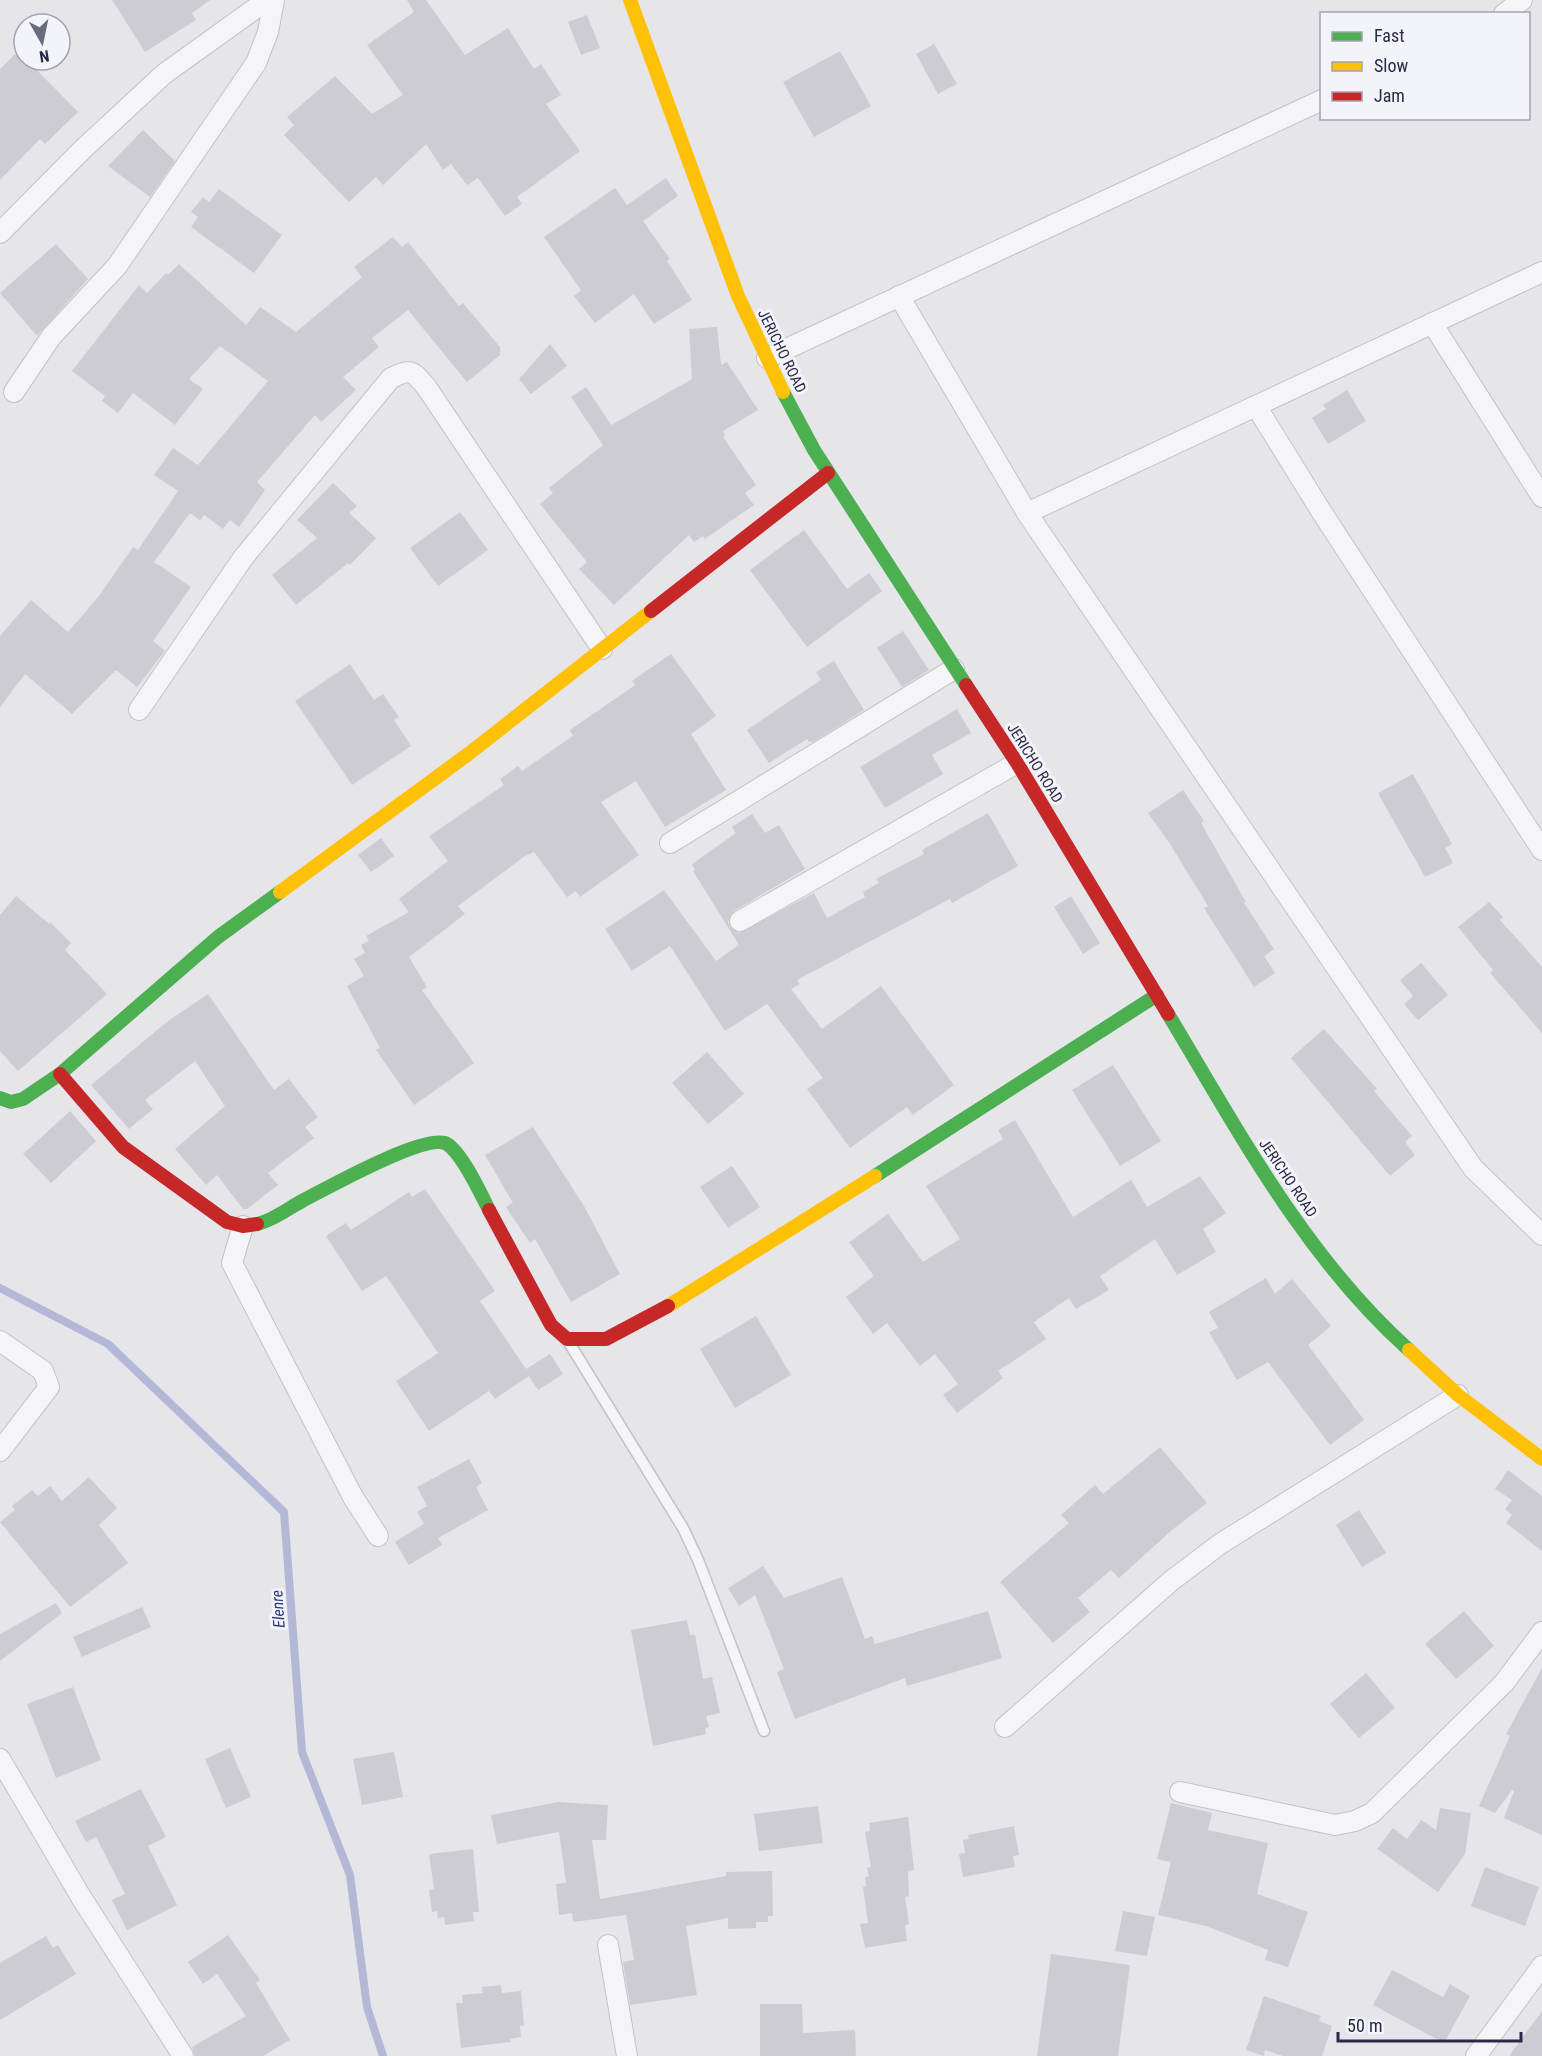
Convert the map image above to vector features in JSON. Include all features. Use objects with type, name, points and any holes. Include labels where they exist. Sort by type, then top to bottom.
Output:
[{"type":"street","points":[[0,233],[82,150],[164,74],[267,0]]},
{"type":"street","points":[[14,392],[51,338],[117,266],[256,63],[268,33],[274,0]]},
{"type":"street","name":"JERICHO ROAD","points":[[630,0],[738,296],[766,358],[828,473],[1017,763],[1271,1185],[1340,1281],[1395,1338],[1458,1395],[1542,1459]]},
{"type":"street","points":[[1507,12],[1522,0]]},
{"type":"street","points":[[766,358],[1320,101]]},
{"type":"street","points":[[1027,513],[1542,272]]},
{"type":"street","points":[[899,296],[1027,513],[1473,1168],[1542,1234]]},
{"type":"street","points":[[1432,323],[1542,497]]},
{"type":"street","points":[[139,710],[243,558],[391,378],[409,371],[415,373],[428,388],[602,649]]},
{"type":"street","points":[[1256,406],[1321,511],[1542,850]]},
{"type":"street","points":[[0,1098],[11,1102],[23,1099],[60,1074],[218,937],[467,754],[828,473]]},
{"type":"street","points":[[670,843],[954,669]]},
{"type":"street","points":[[740,921],[1017,763]]},
{"type":"street","points":[[60,1074],[123,1147],[227,1222],[243,1226],[262,1223],[336,1183],[420,1144],[447,1144],[466,1167],[550,1325],[567,1339],[606,1339],[689,1295],[1157,995]]},
{"type":"street","points":[[243,1226],[232,1263],[353,1497],[378,1536]]},
{"type":"street","points":[[0,1341],[43,1371],[49,1387],[0,1451]]},
{"type":"street","points":[[1005,1727],[1171,1581],[1220,1544],[1458,1395]]},
{"type":"street","points":[[1180,1792],[1335,1825],[1355,1821],[1372,1813],[1504,1683],[1542,1632]]},
{"type":"street","points":[[0,1759],[81,1897],[183,2056]]},
{"type":"street","points":[[608,1945],[627,2056]]},
{"type":"street","points":[[1476,2056],[1542,1966]]},
{"type":"lane","points":[[567,1339],[683,1528],[698,1560],[764,1731]]},
{"type":"building","points":[[112,0],[210,0],[192,13],[196,20],[145,52]]},
{"type":"building","points":[[407,0],[426,0],[465,55],[508,28],[534,69],[541,64],[561,95],[546,104],[580,151],[517,197],[522,204],[505,216],[478,178],[467,185],[451,164],[443,170],[426,144],[383,185],[376,177],[349,202],[284,135],[294,125],[287,117],[335,76],[372,114],[403,95],[367,45],[414,12]]},
{"type":"building","points":[[587,15],[600,48],[581,55],[568,22]]},
{"type":"building","points":[[934,44],[957,84],[938,94],[916,54]]},
{"type":"building","points":[[840,51],[871,106],[814,137],[783,82]]},
{"type":"building","points":[[12,57],[12,72],[39,72],[78,112],[45,144],[40,139],[0,180],[0,69]]},
{"type":"building","points":[[143,130],[175,161],[150,197],[108,166]]},
{"type":"building","points":[[666,178],[678,196],[643,221],[670,259],[667,261],[692,300],[654,324],[634,294],[595,323],[574,296],[581,290],[544,237],[615,188],[627,205]]},
{"type":"building","points":[[219,189],[282,235],[254,273],[191,227],[198,217],[191,212],[203,197],[209,202]]},
{"type":"building","points":[[393,237],[402,247],[408,242],[459,306],[463,303],[500,347],[500,355],[467,382],[408,310],[372,338],[379,347],[343,377],[356,390],[321,422],[315,415],[257,482],[265,490],[239,527],[230,520],[223,529],[204,515],[200,520],[190,513],[154,562],[191,587],[153,641],[165,651],[137,687],[116,670],[72,714],[25,674],[0,707],[0,636],[31,600],[68,632],[99,596],[133,547],[138,550],[178,491],[154,475],[173,448],[198,465],[268,381],[220,346],[189,379],[203,389],[175,425],[133,393],[118,413],[102,401],[105,396],[72,371],[139,285],[147,293],[166,273],[168,275],[179,264],[246,325],[260,307],[296,332],[362,277],[354,267]]},
{"type":"building","points":[[56,244],[88,279],[37,336],[0,293]]},
{"type":"building","points":[[717,327],[721,365],[727,362],[758,410],[723,431],[725,436],[723,437],[756,485],[745,493],[754,505],[705,539],[703,536],[694,542],[689,535],[614,605],[579,569],[587,562],[540,504],[553,493],[549,488],[603,445],[571,397],[586,387],[611,425],[692,379],[689,329]]},
{"type":"building","points":[[550,344],[567,366],[531,394],[519,379]]},
{"type":"building","points":[[1347,390],[1366,421],[1328,444],[1312,418],[1326,409],[1323,405]]},
{"type":"building","points":[[333,483],[357,506],[349,513],[376,538],[350,565],[348,563],[296,605],[272,575],[317,538],[297,520]]},
{"type":"building","points":[[460,512],[488,550],[438,586],[410,548]]},
{"type":"building","points":[[804,530],[847,589],[869,573],[882,591],[807,647],[750,570]]},
{"type":"building","points":[[903,631],[929,670],[902,687],[877,648]]},
{"type":"building","points":[[671,654],[716,716],[691,734],[726,790],[665,827],[636,781],[601,802],[639,855],[580,897],[576,891],[567,897],[534,852],[525,856],[458,906],[465,914],[409,957],[427,987],[422,990],[474,1063],[414,1105],[376,1050],[380,1048],[347,986],[364,976],[354,959],[365,953],[361,945],[369,941],[366,936],[409,912],[399,899],[448,861],[429,836],[504,785],[500,779],[518,766],[522,771],[573,736],[570,730],[635,685],[632,681]]},
{"type":"building","points":[[834,661],[864,710],[813,742],[807,739],[769,763],[747,730],[821,680],[816,672]]},
{"type":"building","points":[[350,664],[374,700],[383,694],[399,717],[394,720],[411,746],[352,785],[295,701]]},
{"type":"building","points":[[957,709],[971,733],[932,755],[943,774],[885,808],[860,767]]},
{"type":"building","points":[[1413,774],[1452,844],[1445,848],[1453,863],[1425,877],[1378,793]]},
{"type":"building","points":[[1183,790],[1204,821],[1201,823],[1246,902],[1244,903],[1274,949],[1264,956],[1275,973],[1254,987],[1204,908],[1208,906],[1148,813]]},
{"type":"building","points":[[988,813],[1018,866],[952,903],[950,899],[797,980],[800,984],[791,989],[822,1029],[881,986],[954,1085],[913,1115],[907,1107],[850,1148],[807,1089],[823,1078],[767,1004],[725,1031],[670,946],[632,971],[605,929],[664,890],[716,961],[739,945],[693,871],[695,870],[692,864],[736,833],[732,827],[752,814],[765,833],[779,825],[805,869],[734,911],[728,922],[730,927],[739,933],[814,893],[827,918],[865,897],[863,892],[879,883],[876,879],[924,854],[922,850]]},
{"type":"building","points":[[381,838],[394,856],[371,872],[358,855]]},
{"type":"building","points":[[16,896],[49,924],[50,922],[71,943],[65,950],[107,994],[18,1071],[0,1051],[0,915]]},
{"type":"building","points":[[1071,896],[1100,943],[1083,954],[1054,907]]},
{"type":"building","points":[[1489,902],[1503,917],[1500,920],[1542,967],[1542,1033],[1490,973],[1493,970],[1458,927]]},
{"type":"building","points":[[1421,963],[1448,995],[1418,1020],[1404,1004],[1413,996],[1400,980]]},
{"type":"building","points":[[208,994],[274,1090],[289,1079],[318,1117],[305,1127],[314,1138],[268,1173],[278,1185],[247,1209],[243,1209],[217,1175],[206,1185],[175,1149],[225,1106],[195,1061],[145,1100],[153,1109],[129,1129],[91,1085],[168,1021]]},
{"type":"building","points":[[1324,1029],[1377,1089],[1374,1091],[1412,1136],[1405,1142],[1415,1155],[1390,1176],[1291,1058]]},
{"type":"building","points":[[707,1052],[744,1094],[708,1124],[672,1083]]},
{"type":"building","points":[[1113,1065],[1161,1141],[1120,1166],[1072,1090]]},
{"type":"building","points":[[70,1111],[96,1141],[51,1183],[23,1154]]},
{"type":"building","points":[[1015,1120],[1073,1217],[1131,1180],[1147,1207],[1200,1176],[1226,1213],[1203,1229],[1216,1252],[1177,1275],[1155,1239],[1100,1276],[1109,1290],[1076,1309],[1069,1298],[1034,1322],[1046,1339],[998,1371],[1003,1378],[957,1413],[943,1395],[958,1384],[935,1354],[920,1366],[887,1323],[873,1334],[846,1297],[874,1276],[849,1242],[888,1214],[923,1262],[960,1239],[926,1186],[1003,1139],[998,1130]]},
{"type":"building","points":[[533,1127],[584,1206],[620,1274],[571,1302],[535,1239],[530,1243],[506,1207],[513,1203],[485,1155]]},
{"type":"building","points":[[732,1166],[760,1207],[728,1228],[700,1187]]},
{"type":"building","points":[[425,1189],[495,1291],[480,1301],[526,1369],[550,1354],[563,1374],[538,1390],[529,1376],[495,1399],[489,1391],[429,1431],[396,1381],[438,1353],[386,1276],[362,1291],[326,1236],[346,1223],[351,1230],[409,1192],[412,1197]]},
{"type":"building","points":[[1266,1278],[1275,1294],[1292,1279],[1331,1326],[1308,1345],[1364,1420],[1330,1445],[1268,1362],[1237,1380],[1209,1332],[1218,1328],[1209,1312]]},
{"type":"building","points":[[756,1316],[791,1375],[735,1408],[700,1349]]},
{"type":"building","points":[[1160,1447],[1207,1503],[1172,1530],[1119,1578],[1111,1570],[1078,1598],[1090,1612],[1053,1643],[1000,1582],[1069,1523],[1061,1515],[1095,1485],[1103,1494]]},
{"type":"building","points":[[469,1459],[482,1483],[476,1487],[488,1510],[438,1538],[442,1545],[409,1565],[395,1542],[424,1524],[417,1512],[427,1506],[417,1487]]},
{"type":"building","points":[[1508,1470],[1542,1496],[1542,1551],[1506,1523],[1512,1515],[1505,1509],[1512,1500],[1495,1489]]},
{"type":"building","points":[[89,1477],[117,1508],[99,1525],[128,1563],[70,1607],[0,1522],[15,1510],[12,1506],[32,1490],[38,1496],[50,1486],[62,1501]]},
{"type":"building","points":[[1359,1510],[1386,1553],[1362,1567],[1336,1525]]},
{"type":"building","points":[[763,1566],[784,1598],[842,1577],[865,1639],[872,1636],[875,1644],[988,1611],[1002,1658],[907,1686],[905,1678],[795,1719],[777,1672],[784,1669],[755,1595],[739,1606],[728,1588]]},
{"type":"building","points":[[56,1603],[62,1613],[0,1661],[0,1634]]},
{"type":"building","points":[[142,1607],[151,1627],[82,1657],[73,1637]]},
{"type":"building","points":[[1464,1611],[1494,1646],[1456,1679],[1425,1644]]},
{"type":"building","points":[[687,1620],[690,1635],[695,1635],[703,1679],[712,1677],[720,1713],[706,1716],[709,1727],[705,1728],[706,1734],[653,1746],[631,1630]]},
{"type":"building","points":[[1542,1668],[1542,1835],[1504,1818],[1514,1791],[1512,1790],[1495,1813],[1479,1806],[1510,1736],[1506,1734]]},
{"type":"building","points":[[1366,1673],[1395,1708],[1359,1738],[1330,1704]]},
{"type":"building","points":[[73,1687],[101,1760],[56,1778],[27,1704]]},
{"type":"building","points":[[230,1748],[251,1797],[226,1808],[205,1759]]},
{"type":"building","points":[[394,1752],[403,1797],[362,1805],[353,1759]]},
{"type":"building","points":[[141,1789],[166,1837],[148,1846],[177,1905],[127,1930],[112,1900],[125,1894],[96,1837],[86,1842],[75,1821]]},
{"type":"building","points":[[558,1802],[608,1805],[606,1840],[592,1840],[600,1899],[726,1876],[726,1872],[772,1871],[773,1916],[768,1916],[768,1922],[756,1922],[756,1928],[728,1929],[728,1918],[686,1926],[697,1995],[630,2005],[623,1962],[634,1960],[626,1915],[573,1922],[572,1913],[559,1915],[556,1884],[566,1883],[559,1832],[497,1844],[491,1815]]},
{"type":"building","points":[[1171,1803],[1212,1813],[1208,1830],[1268,1843],[1257,1894],[1308,1912],[1288,1967],[1265,1960],[1268,1950],[1206,1926],[1158,1915],[1171,1862],[1157,1859]]},
{"type":"building","points":[[818,1806],[823,1843],[759,1851],[754,1814]]},
{"type":"building","points":[[1440,1808],[1471,1813],[1465,1854],[1438,1892],[1377,1849],[1393,1828],[1407,1839],[1421,1820],[1436,1830]]},
{"type":"building","points":[[908,1817],[914,1870],[908,1871],[909,1896],[905,1897],[909,1924],[905,1925],[907,1941],[865,1948],[860,1924],[868,1923],[863,1887],[866,1886],[865,1877],[869,1876],[867,1868],[871,1867],[865,1832],[870,1831],[869,1823]]},
{"type":"building","points":[[1014,1826],[1019,1855],[1013,1856],[1015,1867],[963,1877],[959,1854],[965,1853],[963,1840],[969,1839],[968,1835]]},
{"type":"building","points":[[473,1849],[479,1912],[473,1912],[474,1921],[445,1925],[444,1917],[438,1918],[437,1911],[432,1912],[429,1890],[434,1889],[429,1854]]},
{"type":"building","points":[[1485,1867],[1539,1887],[1525,1926],[1471,1906]]},
{"type":"building","points":[[1123,1911],[1155,1917],[1147,1956],[1115,1951]]},
{"type":"building","points":[[228,1935],[260,1980],[256,1983],[290,2040],[263,2056],[195,2056],[192,2047],[246,2016],[217,1974],[203,1984],[188,1962]]},
{"type":"building","points":[[46,1936],[53,1948],[58,1945],[76,1974],[0,2020],[0,1963]]},
{"type":"building","points":[[1051,1954],[1130,1965],[1118,2056],[1037,2056]]},
{"type":"building","points":[[1392,1970],[1443,1997],[1450,1984],[1470,1996],[1444,2043],[1373,2005]]},
{"type":"building","points":[[501,1985],[502,1993],[521,1991],[524,2026],[520,2026],[521,2037],[510,2039],[511,2042],[461,2048],[456,2003],[463,2003],[462,1995],[483,1993],[482,1987]]},
{"type":"building","points":[[1264,1996],[1321,2016],[1319,2021],[1332,2026],[1322,2056],[1283,2056],[1265,2050],[1264,2056],[1246,2050]]},
{"type":"building","points":[[760,2004],[802,2004],[803,2033],[855,2030],[856,2056],[760,2056]]},
{"type":"building","points":[[1542,2011],[1542,2056],[1509,2056]]},
{"type":"waterway","name":"Elenre","points":[[0,1288],[108,1344],[284,1512],[302,1752],[350,1875],[367,2007],[383,2056]]},
{"type":"traffic: fast","points":[[783,392],[814,450],[966,685]]},
{"type":"traffic: fast","points":[[0,1098],[11,1102],[23,1099],[60,1074],[218,937],[280,892]]},
{"type":"traffic: fast","points":[[875,1176],[1157,995]]},
{"type":"traffic: fast","points":[[1168,1014],[1248,1148],[1306,1234],[1337,1275],[1409,1350]]},
{"type":"traffic: fast","points":[[257,1224],[398,1154],[419,1146],[436,1143],[447,1144],[459,1156],[489,1210]]},
{"type":"traffic: slow","points":[[630,0],[738,296],[783,392]]},
{"type":"traffic: slow","points":[[280,892],[467,755],[651,611]]},
{"type":"traffic: slow","points":[[668,1306],[875,1176]]},
{"type":"traffic: slow","points":[[1409,1350],[1458,1395],[1542,1459]]},
{"type":"traffic: jam","points":[[651,611],[828,473]]},
{"type":"traffic: jam","points":[[966,685],[1017,763],[1168,1014]]},
{"type":"traffic: jam","points":[[60,1074],[123,1147],[227,1222],[243,1226],[257,1224]]},
{"type":"traffic: jam","points":[[489,1210],[551,1325],[567,1339],[606,1339],[668,1306]]}]
